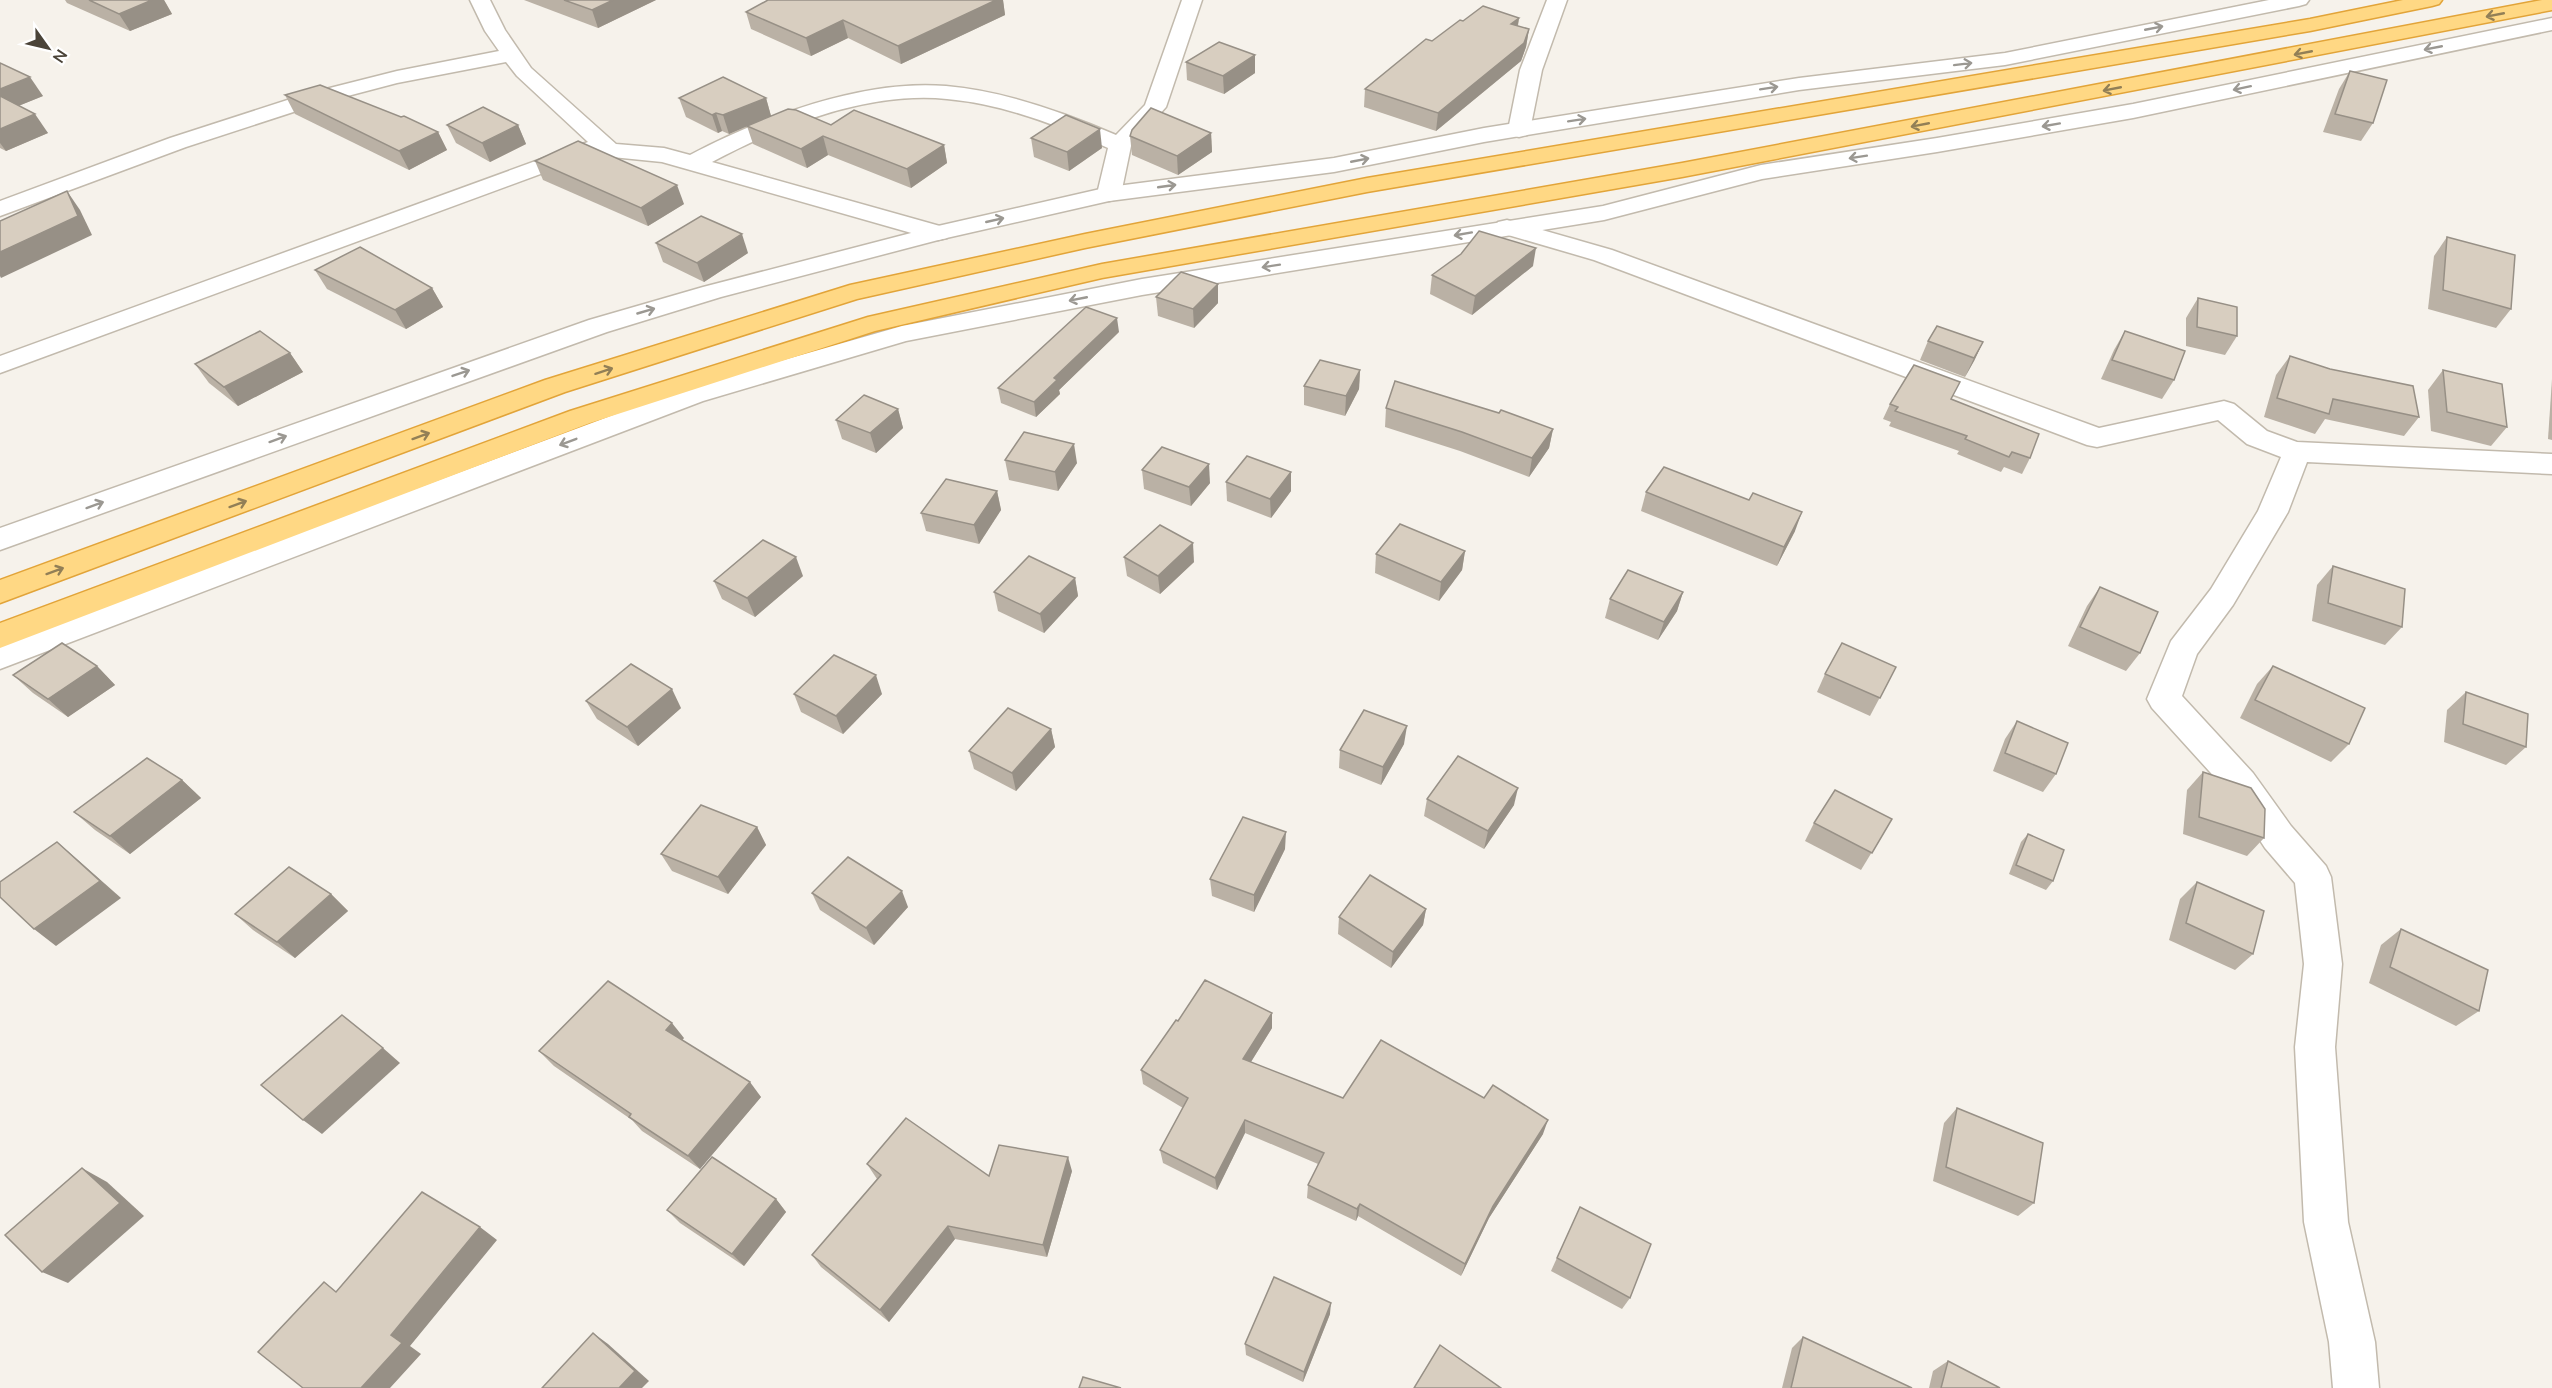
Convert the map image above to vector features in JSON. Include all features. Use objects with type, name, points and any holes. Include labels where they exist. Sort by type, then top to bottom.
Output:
[{"type":"highway","points":[[0,592],[555,386],[850,292],[1085,241],[1366,185],[2310,25],[2432,0]]},
{"type":"highway","points":[[0,636],[580,417],[868,325],[1102,271],[1694,168],[2552,4]]},
{"type":"street","points":[[480,0],[495,31],[524,72],[609,148]]},
{"type":"street","points":[[1109,194],[1120,145],[1155,107],[1192,0]]},
{"type":"street","points":[[1519,129],[1531,70],[1557,0]]},
{"type":"street","points":[[0,540],[598,326],[712,292],[938,233],[1109,194],[1334,165],[1519,129],[1799,84],[2005,58],[2299,0]]},
{"type":"street","points":[[0,657],[693,395],[902,334],[1142,287],[1604,213],[1761,172],[1938,145],[2133,111],[2552,24]]},
{"type":"street","points":[[0,209],[150,153],[290,107],[360,86],[511,54]]},
{"type":"street","points":[[692,163],[728,142],[836,105],[897,95],[942,92],[996,100],[1047,115],[1120,145]]},
{"type":"street","points":[[0,365],[544,163],[590,148],[664,154],[771,187],[938,233]]},
{"type":"street","points":[[1507,227],[1603,255],[2097,438],[2224,410],[2247,434],[2267,445],[2297,452],[2552,464]]},
{"type":"street","points":[[2297,452],[2273,512],[2222,597],[2182,650],[2164,699],[2241,783],[2278,837],[2313,878],[2324,964],[2315,1047],[2326,1222],[2352,1342],[2356,1388]]},
{"type":"building","points":[[89,0],[152,0],[119,14]]},
{"type":"building","points":[[564,0],[613,0],[592,10]]},
{"type":"building","points":[[768,0],[996,0],[898,46],[843,20],[806,38],[746,12]]},
{"type":"building","points":[[1483,6],[1519,18],[1511,24],[1529,29],[1524,43],[1438,113],[1365,89],[1426,39],[1432,41]]},
{"type":"building","points":[[1219,42],[1255,55],[1223,76],[1186,62]]},
{"type":"building","points":[[0,63],[30,77],[0,89]]},
{"type":"building","points":[[2350,71],[2387,80],[2373,123],[2335,114]]},
{"type":"building","points":[[723,77],[766,98],[723,115],[716,113],[712,115],[679,98]]},
{"type":"building","points":[[320,85],[401,117],[404,116],[438,132],[399,151],[285,95]]},
{"type":"building","points":[[0,96],[35,114],[0,129]]},
{"type":"building","points":[[483,107],[518,125],[482,143],[447,125]]},
{"type":"building","points":[[1151,108],[1211,133],[1177,156],[1130,136],[1132,130]]},
{"type":"building","points":[[788,109],[796,110],[831,125],[854,110],[944,145],[907,169],[823,136],[801,149],[747,126]]},
{"type":"building","points":[[1066,115],[1100,129],[1067,152],[1031,138]]},
{"type":"building","points":[[578,141],[677,185],[641,208],[535,161]]},
{"type":"building","points":[[67,191],[78,216],[0,252],[0,221]]},
{"type":"building","points":[[701,216],[742,234],[697,263],[656,243]]},
{"type":"building","points":[[1479,231],[1536,248],[1475,296],[1432,275],[1461,254]]},
{"type":"building","points":[[2447,237],[2515,255],[2511,309],[2443,290]]},
{"type":"building","points":[[360,247],[432,288],[395,310],[315,270]]},
{"type":"building","points":[[1181,272],[1218,284],[1193,309],[1156,297]]},
{"type":"building","points":[[2198,298],[2237,307],[2237,336],[2197,327]]},
{"type":"building","points":[[1086,307],[1117,318],[1054,378],[1057,380],[1034,402],[998,388]]},
{"type":"building","points":[[1937,326],[1983,342],[1974,358],[1928,341]]},
{"type":"building","points":[[260,331],[290,353],[224,387],[195,364]]},
{"type":"building","points":[[2125,331],[2185,351],[2174,380],[2112,360]]},
{"type":"building","points":[[2290,356],[2330,369],[2413,386],[2419,417],[2333,399],[2329,414],[2277,398]]},
{"type":"building","points":[[1320,360],[1360,370],[1346,396],[1304,386]]},
{"type":"building","points":[[1914,365],[1960,382],[1951,399],[2039,434],[2030,458],[2012,452],[2009,457],[1965,439],[1967,436],[1895,411],[1898,407],[1890,404]]},
{"type":"building","points":[[2443,370],[2502,384],[2507,427],[2447,412]]},
{"type":"building","points":[[1395,381],[1499,413],[1501,410],[1553,429],[1532,458],[1462,432],[1386,408]]},
{"type":"building","points":[[864,395],[898,409],[870,433],[836,420]]},
{"type":"building","points":[[1024,432],[1074,444],[1055,472],[1005,460]]},
{"type":"building","points":[[1162,447],[1209,464],[1189,487],[1142,470]]},
{"type":"building","points":[[1247,456],[1291,472],[1270,499],[1226,482]]},
{"type":"building","points":[[1664,467],[1749,500],[1753,493],[1802,512],[1784,547],[1646,492]]},
{"type":"building","points":[[946,479],[997,491],[974,525],[921,513]]},
{"type":"building","points":[[1400,524],[1465,551],[1441,582],[1376,554]]},
{"type":"building","points":[[1160,525],[1193,543],[1158,576],[1124,557]]},
{"type":"building","points":[[763,540],[796,557],[747,598],[714,581]]},
{"type":"building","points":[[1029,556],[1075,578],[1040,614],[994,592]]},
{"type":"building","points":[[2333,566],[2405,589],[2402,627],[2328,603]]},
{"type":"building","points":[[1628,570],[1683,592],[1664,622],[1610,599]]},
{"type":"building","points":[[2100,587],[2158,612],[2140,653],[2080,627]]},
{"type":"building","points":[[62,643],[97,666],[48,699],[13,675]]},
{"type":"building","points":[[1842,643],[1896,667],[1880,698],[1825,674]]},
{"type":"building","points":[[834,655],[876,675],[836,716],[794,694]]},
{"type":"building","points":[[631,664],[672,689],[627,727],[586,701]]},
{"type":"building","points":[[2273,666],[2365,708],[2349,744],[2255,700]]},
{"type":"building","points":[[2466,692],[2528,714],[2526,747],[2463,724]]},
{"type":"building","points":[[1008,708],[1051,729],[1012,773],[969,751]]},
{"type":"building","points":[[1364,710],[1407,726],[1383,767],[1340,750]]},
{"type":"building","points":[[2017,721],[2068,743],[2056,774],[2005,753]]},
{"type":"building","points":[[1458,756],[1518,788],[1488,831],[1427,799]]},
{"type":"building","points":[[147,758],[182,780],[110,836],[74,812]]},
{"type":"building","points":[[2203,772],[2251,788],[2265,809],[2264,838],[2199,817]]},
{"type":"building","points":[[1835,790],[1892,819],[1872,853],[1814,823]]},
{"type":"building","points":[[701,805],[757,827],[718,877],[661,854]]},
{"type":"building","points":[[1243,817],[1286,832],[1254,895],[1210,879]]},
{"type":"building","points":[[2028,834],[2064,850],[2053,881],[2016,865]]},
{"type":"building","points":[[57,842],[100,881],[34,929],[0,897],[0,882]]},
{"type":"building","points":[[848,857],[902,891],[866,928],[812,893]]},
{"type":"building","points":[[289,867],[331,894],[277,942],[235,914]]},
{"type":"building","points":[[1370,875],[1426,909],[1393,952],[1339,917]]},
{"type":"building","points":[[2197,882],[2264,911],[2253,954],[2186,923]]},
{"type":"building","points":[[2401,929],[2488,970],[2479,1011],[2390,967]]},
{"type":"building","points":[[1205,980],[1272,1013],[1243,1059],[1343,1098],[1381,1040],[1484,1098],[1493,1085],[1548,1120],[1493,1206],[1465,1264],[1360,1204],[1357,1209],[1308,1185],[1324,1153],[1245,1120],[1215,1178],[1160,1150],[1188,1098],[1141,1070]]},
{"type":"building","points":[[608,981],[672,1023],[666,1030],[750,1082],[688,1156],[629,1117],[631,1114],[539,1051]]},
{"type":"building","points":[[342,1015],[383,1048],[303,1120],[261,1085]]},
{"type":"building","points":[[1957,1108],[2043,1143],[2034,1203],[1946,1167]]},
{"type":"building","points":[[906,1118],[989,1176],[999,1145],[1068,1157],[1043,1245],[948,1226],[880,1310],[812,1255],[881,1175],[867,1164]]},
{"type":"building","points":[[712,1157],[776,1199],[732,1254],[667,1210]]},
{"type":"building","points":[[82,1168],[120,1203],[42,1272],[5,1235]]},
{"type":"building","points":[[422,1192],[480,1227],[391,1335],[402,1343],[361,1388],[303,1388],[258,1352],[324,1282],[336,1292]]},
{"type":"building","points":[[1580,1207],[1651,1244],[1630,1298],[1557,1258]]},
{"type":"building","points":[[1274,1277],[1331,1303],[1304,1372],[1245,1344]]},
{"type":"building","points":[[593,1333],[635,1371],[619,1388],[542,1388]]},
{"type":"building","points":[[1803,1337],[1912,1388],[1791,1388]]},
{"type":"building","points":[[1440,1345],[1501,1388],[1414,1388]]},
{"type":"building","points":[[1948,1361],[2000,1388],[1941,1388]]},
{"type":"building","points":[[1083,1377],[1121,1388],[1079,1388]]}]
